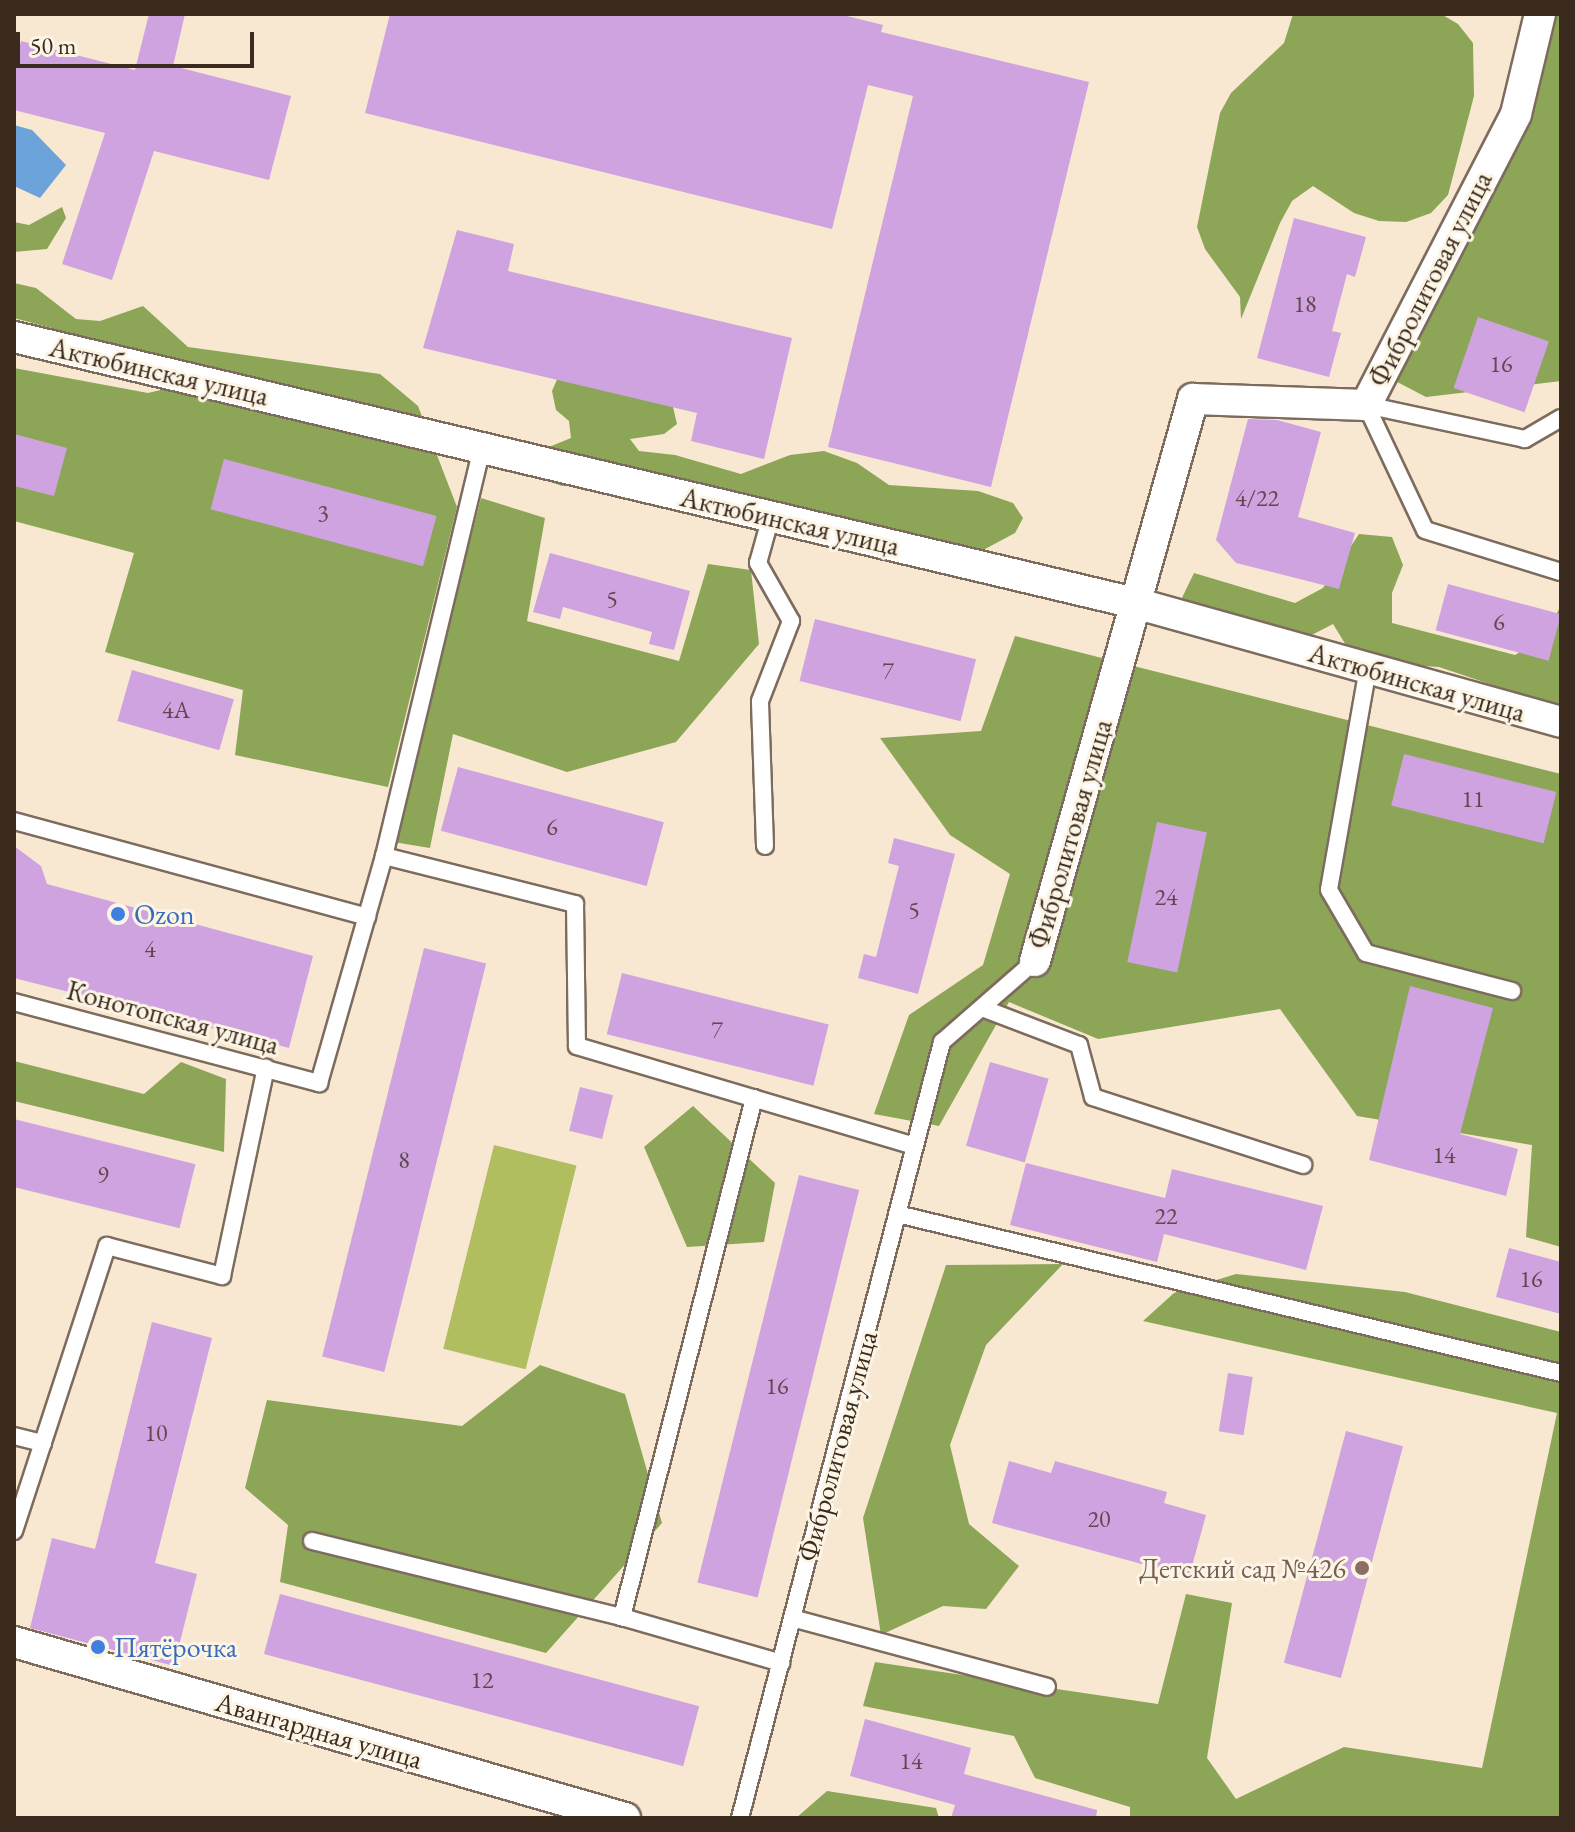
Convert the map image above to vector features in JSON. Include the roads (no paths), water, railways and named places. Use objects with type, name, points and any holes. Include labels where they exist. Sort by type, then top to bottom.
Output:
[{"type":"street","name":"Фибролитовая улица","points":[[1035,961],[1193,399],[1366,405],[1516,114],[1540,14]]},
{"type":"street","name":"Актюбинская улица","points":[[14,337],[1135,603],[1561,722]]},
{"type":"street","name":"Авангардная улица","points":[[14,1642],[625,1818]]},
{"type":"lane","points":[[1366,405],[1525,439],[1561,418]]},
{"type":"lane","points":[[1366,405],[1425,530],[1561,572]]},
{"type":"lane","points":[[14,821],[367,917],[482,448]]},
{"type":"lane","points":[[765,846],[760,701],[791,621],[758,563],[771,516]]},
{"type":"lane","points":[[1368,668],[1329,890],[1366,953],[1512,991]]},
{"type":"lane","points":[[384,856],[575,904],[577,1046],[915,1146]]},
{"type":"lane","name":"Конотопская улица","points":[[14,1002],[319,1083],[367,917]]},
{"type":"lane","name":"Фибролитовая улица","points":[[740,1818],[942,1042],[1035,961]]},
{"type":"lane","points":[[982,1008],[1079,1045],[1093,1097],[1303,1165]]},
{"type":"lane","points":[[14,1531],[107,1246],[222,1276],[266,1068]]},
{"type":"lane","points":[[622,1617],[754,1098]]},
{"type":"lane","points":[[897,1214],[1561,1373]]},
{"type":"lane","points":[[14,1436],[43,1443]]},
{"type":"lane","points":[[312,1541],[622,1617],[781,1663]]},
{"type":"lane","points":[[792,1618],[1047,1687]]},
{"type":"water","points":[[14,125],[32,130],[66,165],[40,198],[14,186]]},
{"type":"place","name":"Ozon","points":[[118,914]]},
{"type":"place","name":"Детский сад №426","points":[[1362,1568]]},
{"type":"place","name":"Пятёрочка","points":[[98,1647]]}]
